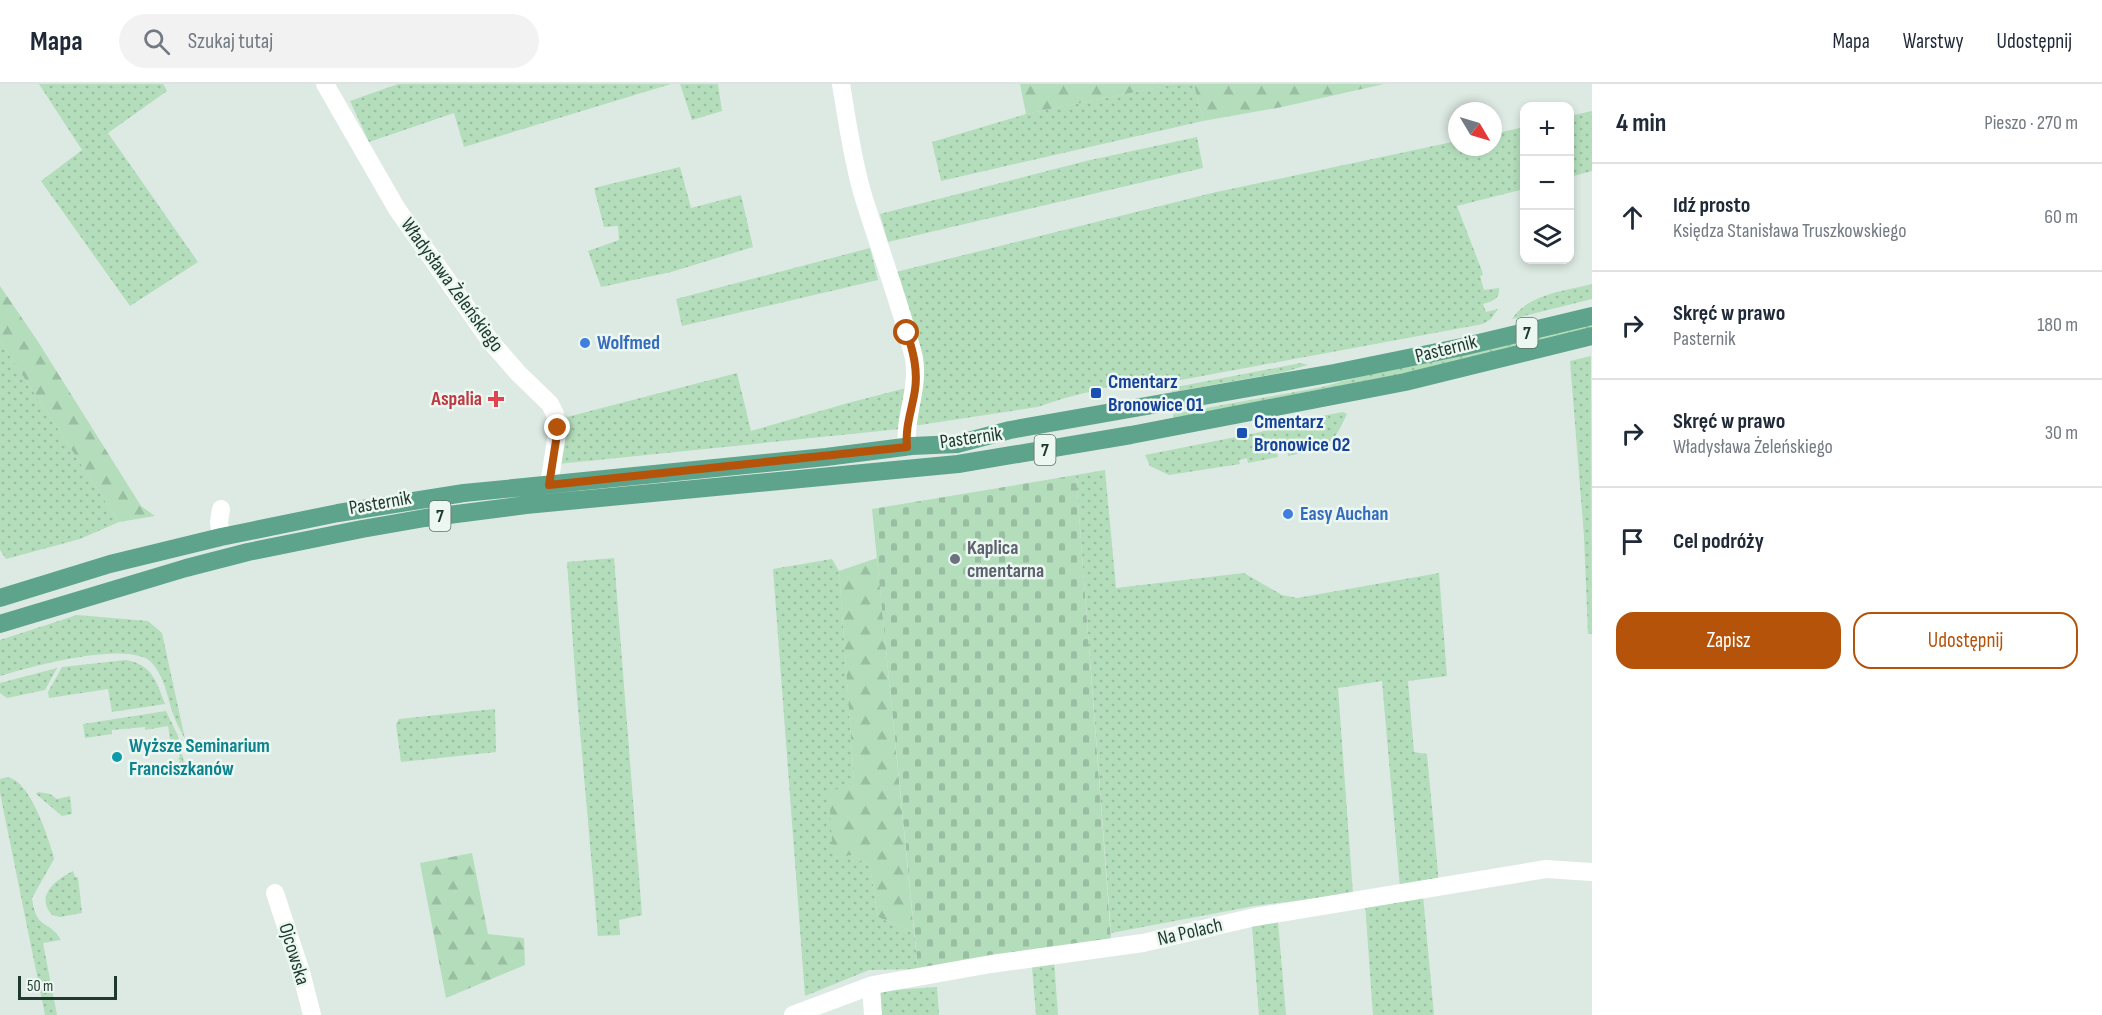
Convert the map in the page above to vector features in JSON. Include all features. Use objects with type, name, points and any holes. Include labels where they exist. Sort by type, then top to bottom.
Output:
[{"type":"main road","name":"Pasternik","points":[[0,598],[110,564],[221,537],[359,509],[464,493],[907,447],[957,444],[1021,428],[1334,373],[1472,345],[1592,316]]},
{"type":"main road","name":"Pasternik","points":[[0,624],[186,568],[248,552],[362,529],[526,505],[958,464],[1131,435],[1405,382],[1592,336]]},
{"type":"street","name":"Władysława Żeleńskiego","points":[[325,84],[397,209],[491,342],[518,374],[550,404],[558,428],[549,485]]},
{"type":"street","points":[[841,84],[862,192],[887,265],[914,358],[915,388],[906,431],[907,447]]},
{"type":"street","points":[[221,509],[219,522],[221,537]]},
{"type":"street","name":"Na Polach","points":[[793,1015],[871,986],[991,964],[1143,943],[1256,917],[1546,870],[1592,872]]},
{"type":"street","name":"Ojcowska","points":[[275,893],[301,972],[312,1015]]},
{"type":"street","points":[[871,986],[873,1015]]},
{"type":"green space","points":[[39,84],[163,84],[167,91],[108,133],[198,262],[130,306],[41,181],[82,150]]},
{"type":"green space","points":[[398,84],[671,84],[464,147],[454,113],[369,142],[350,101]]},
{"type":"green space","points":[[680,84],[718,84],[722,111],[692,120]]},
{"type":"green space","points":[[1020,84],[1175,84],[1026,114]]},
{"type":"green space","points":[[1175,84],[1194,84],[1203,121],[941,181],[932,142],[1026,114]]},
{"type":"green space","points":[[1194,84],[1384,84],[1282,107],[1203,121]]},
{"type":"green space","points":[[1592,111],[1592,171],[1574,176],[1574,156],[1574,115]]},
{"type":"green space","points":[[1520,128],[1520,190],[1457,206],[1482,271],[1483,275],[1480,276],[1484,290],[1499,288],[1495,299],[1483,304],[1486,312],[1498,309],[1491,319],[1483,324],[1170,382],[1143,386],[1116,385],[1037,407],[913,426],[896,272],[1212,193],[1448,143],[1448,156],[1502,156],[1502,132]]},
{"type":"green space","points":[[1197,137],[1203,168],[888,242],[880,214],[1086,161]]},
{"type":"green space","points":[[680,167],[691,208],[741,195],[753,247],[671,272],[601,287],[588,251],[619,240],[618,226],[604,227],[594,188]]},
{"type":"green space","points":[[870,248],[878,280],[682,326],[676,299]]},
{"type":"green space","points":[[1592,284],[1592,299],[1512,319],[1527,304],[1537,299]]},
{"type":"green space","points":[[0,286],[37,340],[141,506],[155,516],[119,522],[0,341]]},
{"type":"green space","points":[[1592,324],[1592,327],[1441,366],[1174,418],[1173,414],[1322,387],[1369,374],[1452,358]]},
{"type":"green space","points":[[0,341],[119,522],[80,539],[6,559],[0,550]]},
{"type":"green space","points":[[1591,356],[1592,634],[1588,634],[1584,536],[1570,361]]},
{"type":"green space","points":[[1301,363],[1308,365],[1284,372],[1172,392],[1171,388]]},
{"type":"green space","points":[[737,373],[751,431],[910,387],[900,429],[558,464],[567,417]]},
{"type":"green space","points":[[1343,412],[1347,414],[1341,426],[1325,446],[1288,456],[1287,449],[1277,451],[1278,457],[1248,463],[1247,458],[1239,460],[1240,464],[1169,475],[1150,466],[1145,455],[1261,432],[1294,421]]},
{"type":"green space","points":[[1105,470],[1116,588],[1244,573],[1282,595],[1297,598],[1439,573],[1447,676],[1408,681],[1414,752],[1427,754],[1439,884],[1400,888],[1382,681],[1338,688],[1353,894],[1254,906],[1111,933],[1076,475]]},
{"type":"green space","points":[[1076,475],[1111,940],[918,969],[872,509]]},
{"type":"green space","points":[[614,558],[642,915],[619,920],[620,935],[598,936],[567,562]]},
{"type":"green space","points":[[877,558],[914,933],[878,917],[870,866],[852,855],[833,858],[829,794],[854,779],[839,571]]},
{"type":"green space","points":[[832,559],[839,571],[854,779],[833,858],[852,855],[870,866],[878,917],[914,933],[918,969],[869,970],[805,996],[773,569]]},
{"type":"green space","points":[[77,615],[148,621],[162,633],[185,739],[174,717],[160,675],[152,663],[141,656],[102,654],[79,657],[0,676],[0,640]]},
{"type":"green space","points":[[126,660],[142,666],[152,675],[165,704],[112,712],[108,689],[49,698],[48,692],[62,667]]},
{"type":"green space","points":[[57,668],[45,690],[7,698],[0,693],[0,683]]},
{"type":"green space","points":[[495,709],[496,752],[401,762],[396,724],[399,719]]},
{"type":"green space","points":[[166,711],[178,736],[185,767],[179,763],[180,756],[177,753],[168,754],[167,747],[171,746],[168,726],[145,730],[145,727],[112,730],[112,734],[85,738],[83,724]]},
{"type":"green space","points":[[7,777],[15,780],[30,798],[42,822],[53,854],[54,859],[32,898],[37,916],[61,940],[43,943],[57,1015],[45,1015],[0,793],[0,779]]},
{"type":"green space","points":[[38,792],[50,794],[57,799],[70,796],[72,814],[62,816],[36,794]]},
{"type":"green space","points":[[472,853],[488,934],[524,938],[525,965],[446,998],[420,863]]},
{"type":"green space","points":[[73,871],[75,877],[78,877],[82,913],[60,917],[52,915],[47,908],[46,895],[54,884]]},
{"type":"green space","points":[[1423,896],[1434,1015],[1373,1015],[1365,903]]},
{"type":"green space","points":[[1278,922],[1286,1015],[1259,1015],[1252,926]]},
{"type":"green space","points":[[1054,961],[1058,1015],[1036,1015],[1032,967]]},
{"type":"green space","points":[[937,987],[939,1015],[867,1015],[865,992]]},
{"type":"place","name":"Wolfmed","points":[[585,343]]},
{"type":"place","name":"Cmentarz Bronowice 01","points":[[1096,393]]},
{"type":"place","name":"Aspalia","points":[[496,399]]},
{"type":"place","name":"Cmentarz Bronowice 02","points":[[1242,433]]},
{"type":"place","name":"Easy Auchan","points":[[1288,514]]},
{"type":"place","name":"Kaplica cmentarna","points":[[955,559]]},
{"type":"place","name":"Wyższe Seminarium Franciszkanów","points":[[117,757]]},
{"type":"route","points":[[558,428],[549,485],[907,447],[906,431],[916,373],[907,333]]}]
